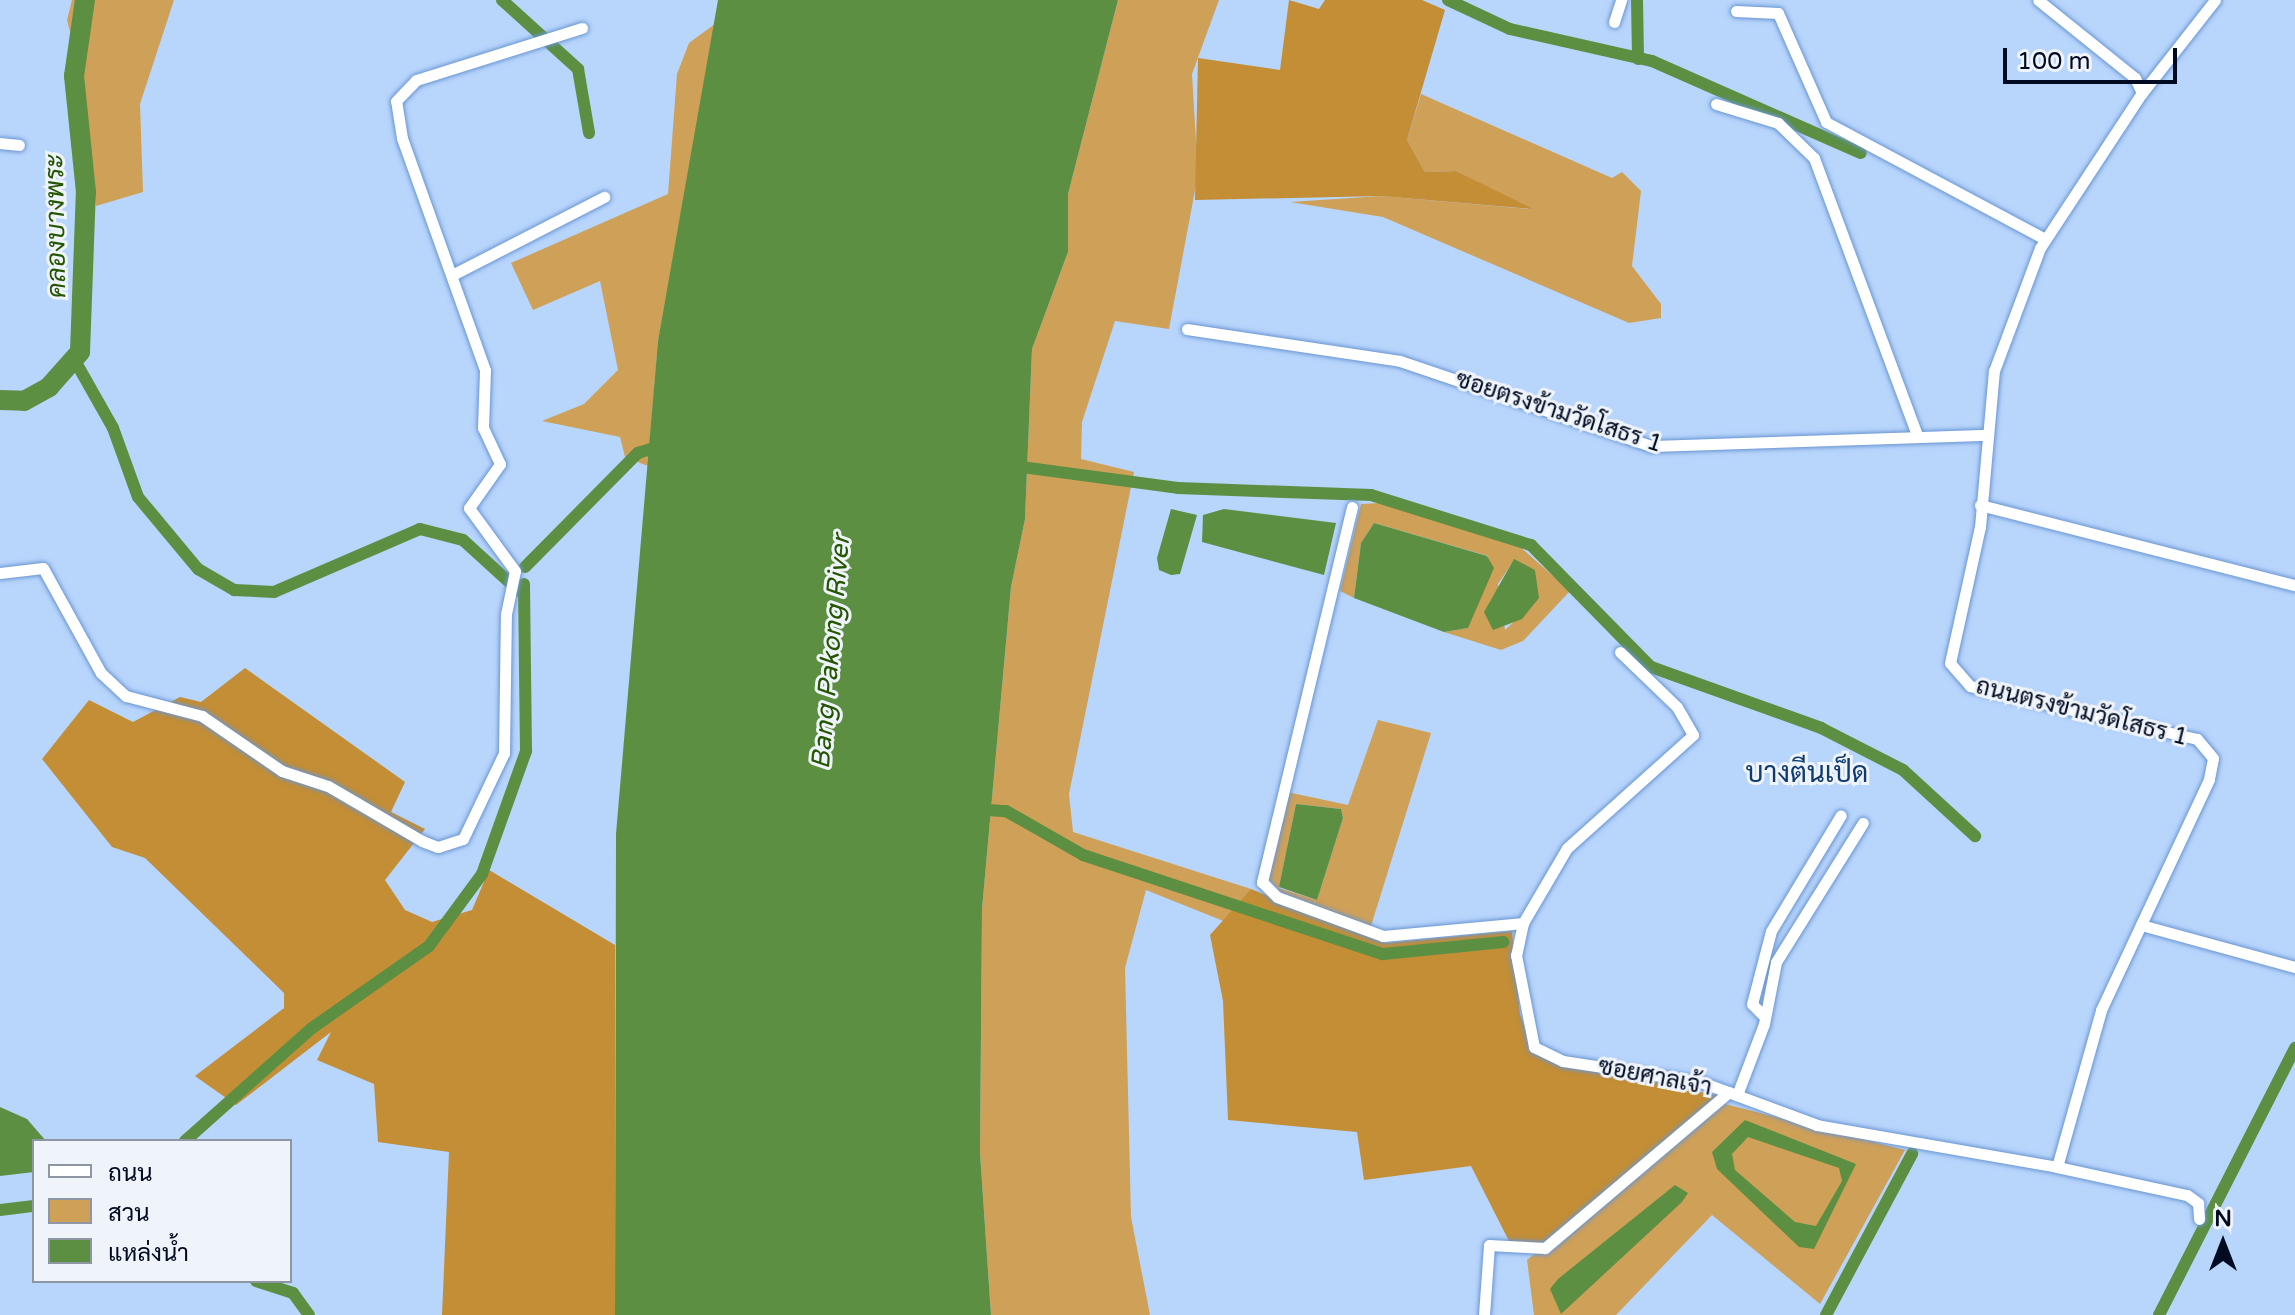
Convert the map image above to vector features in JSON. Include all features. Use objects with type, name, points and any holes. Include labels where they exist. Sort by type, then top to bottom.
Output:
[{"type":"street","points":[[1614,22],[1621,0]]},
{"type":"street","name":"ถนนตรงข้ามวัดโสธร 1","points":[[2141,925],[2209,779],[2211,749],[1958,679],[1951,638],[1980,505],[1983,435],[1994,371],[2045,239],[2142,93],[2215,0]]},
{"type":"street","points":[[2046,2],[2135,78],[2142,93]]},
{"type":"street","points":[[1736,11],[1778,13],[1826,122],[2045,239]]},
{"type":"street","points":[[0,573],[43,568],[101,673],[126,696],[202,716],[282,771],[328,786],[438,847],[463,839],[499,770],[513,563],[469,508],[500,464],[483,428],[482,355],[402,138],[400,92],[416,80],[582,28]]},
{"type":"street","points":[[1716,104],[1778,123],[1814,158],[1917,435]]},
{"type":"street","points":[[0,143],[19,145]]},
{"type":"street","points":[[454,274],[604,197]]},
{"type":"street","name":"ซอยตรงข้ามวัดโสธร 1","points":[[1187,329],[1400,361],[1651,446],[1983,435]]},
{"type":"street","points":[[1980,505],[2295,585]]},
{"type":"street","points":[[1352,507],[1262,882],[1277,897],[1383,936],[1523,923]]},
{"type":"street","name":"ซอยศาลเจ้า","points":[[1620,652],[1677,707],[1693,735],[1574,840],[1523,923],[1516,955],[1528,1032],[1539,1052],[1733,1094],[1817,1125],[2057,1167],[2187,1195],[2198,1203],[2199,1219]]},
{"type":"street","points":[[1765,1017],[1752,1004],[1753,984],[1771,931],[1841,815]]},
{"type":"street","points":[[1484,1315],[1489,1245],[1545,1248],[1733,1094],[1765,1017],[1788,935],[1863,823]]},
{"type":"street","points":[[2057,1167],[2101,1010],[2141,925],[2295,967]]},
{"type":"green space","points":[[72,0],[174,0],[140,104],[143,192],[96,206],[80,69],[67,20]]},
{"type":"green space","points":[[1118,0],[1219,0],[1192,74],[1198,174],[1169,329],[1115,321],[1082,422],[1081,459],[1134,472],[1069,794],[1073,832],[1251,889],[1226,922],[1146,890],[1125,968],[1131,1217],[1150,1315],[991,1315],[980,1153],[982,909],[1011,587],[1025,519],[1032,349],[1068,252],[1068,194]]},
{"type":"green space","points":[[719,21],[658,341],[648,466],[625,457],[620,437],[542,421],[584,404],[618,370],[600,281],[533,310],[511,263],[668,194],[677,74],[689,43]]},
{"type":"green space","points":[[1421,94],[1612,178],[1622,172],[1641,191],[1632,266],[1661,304],[1661,318],[1629,323],[1383,217],[1290,202],[1381,196],[1530,209],[1456,171],[1425,172],[1407,140]]},
{"type":"green space","points":[[1381,503],[1517,544],[1570,591],[1523,641],[1501,650],[1444,632],[1468,628],[1488,556],[1374,523],[1361,543],[1354,598],[1340,591],[1361,504]],"holes":[[[1514,560],[1539,598],[1505,630],[1498,584]]]},
{"type":"green space","points":[[1378,720],[1431,733],[1371,926],[1282,894],[1268,878],[1287,792],[1348,805]],"holes":[[[1296,804],[1341,809],[1343,818],[1317,900],[1279,888]]]},
{"type":"green space","points":[[1725,1104],[1905,1150],[1820,1304],[1712,1215],[1616,1315],[1534,1315],[1527,1260]]},
{"type":"shaded area","points":[[1289,0],[1319,9],[1325,0],[1422,0],[1445,10],[1407,140],[1425,172],[1456,171],[1533,209],[1381,196],[1195,200],[1198,58],[1280,70]]},
{"type":"shaded area","points":[[245,668],[405,782],[391,812],[425,829],[385,880],[405,910],[432,922],[472,910],[489,870],[615,945],[615,1315],[442,1315],[449,1152],[378,1142],[374,1084],[317,1060],[331,1032],[236,1105],[195,1076],[284,1008],[284,993],[145,858],[112,847],[42,759],[89,700],[133,722],[180,697],[201,702]]},
{"type":"shaded area","points":[[1251,889],[1385,943],[1512,931],[1520,1014],[1534,1054],[1718,1096],[1544,1242],[1513,1249],[1471,1166],[1364,1180],[1357,1132],[1228,1120],[1223,1001],[1210,935]]},
{"type":"water","name":"Bang Pakong River","points":[[718,0],[1118,0],[1068,194],[1068,252],[1032,349],[1025,519],[1011,587],[982,909],[980,1153],[991,1315],[615,1315],[616,834],[658,341]]},
{"type":"water","points":[[1171,509],[1197,515],[1180,574],[1171,575],[1159,570],[1157,558]]},
{"type":"water","points":[[1224,509],[1336,523],[1324,575],[1202,542],[1203,515]]},
{"type":"water","points":[[1374,523],[1487,556],[1494,568],[1468,628],[1444,632],[1354,598],[1361,543]]},
{"type":"water","points":[[1514,559],[1535,570],[1539,598],[1522,619],[1493,630],[1484,612]]},
{"type":"water","points":[[1296,804],[1341,809],[1343,818],[1317,900],[1279,887]]},
{"type":"water","points":[[0,1107],[27,1119],[44,1139],[32,1139],[32,1172],[0,1176]]},
{"type":"water","points":[[1745,1120],[1856,1164],[1814,1249],[1799,1247],[1717,1169],[1712,1152]],"holes":[[[1748,1137],[1839,1168],[1842,1181],[1816,1226],[1795,1222],[1735,1170],[1732,1154]]]},
{"type":"water","points":[[1675,1185],[1688,1193],[1682,1202],[1561,1314],[1550,1289],[1558,1279]]},
{"type":"waterway","name":"คลองบางพระ","points":[[0,400],[24,401],[49,387],[80,352],[86,192],[74,76],[85,0]]},
{"type":"waterway","points":[[502,0],[578,69],[589,133]]},
{"type":"waterway","points":[[1448,0],[1510,29],[1652,61],[1861,153]]},
{"type":"waterway","points":[[1637,0],[1638,59]]},
{"type":"waterway","points":[[74,359],[113,428],[138,497],[198,569],[234,590],[274,592],[420,529],[463,540],[519,591]]},
{"type":"waterway","points":[[525,567],[638,453],[664,445]]},
{"type":"waterway","points":[[1014,466],[1178,488],[1371,495],[1531,545],[1651,667],[1821,728],[1903,770],[1975,836]]},
{"type":"waterway","points":[[187,1139],[312,1028],[429,946],[482,874],[526,751],[524,584]]},
{"type":"waterway","points":[[974,809],[1006,811],[1083,855],[1383,954],[1503,942]]},
{"type":"waterway","points":[[2159,1315],[2295,1048]]},
{"type":"waterway","points":[[1826,1315],[1912,1154]]},
{"type":"waterway","points":[[0,1210],[32,1206]]},
{"type":"waterway","points":[[262,1283],[293,1293],[309,1315]]},
{"type":"district","name":"บางตีนเป็ด","points":[[1807,773]]}]
